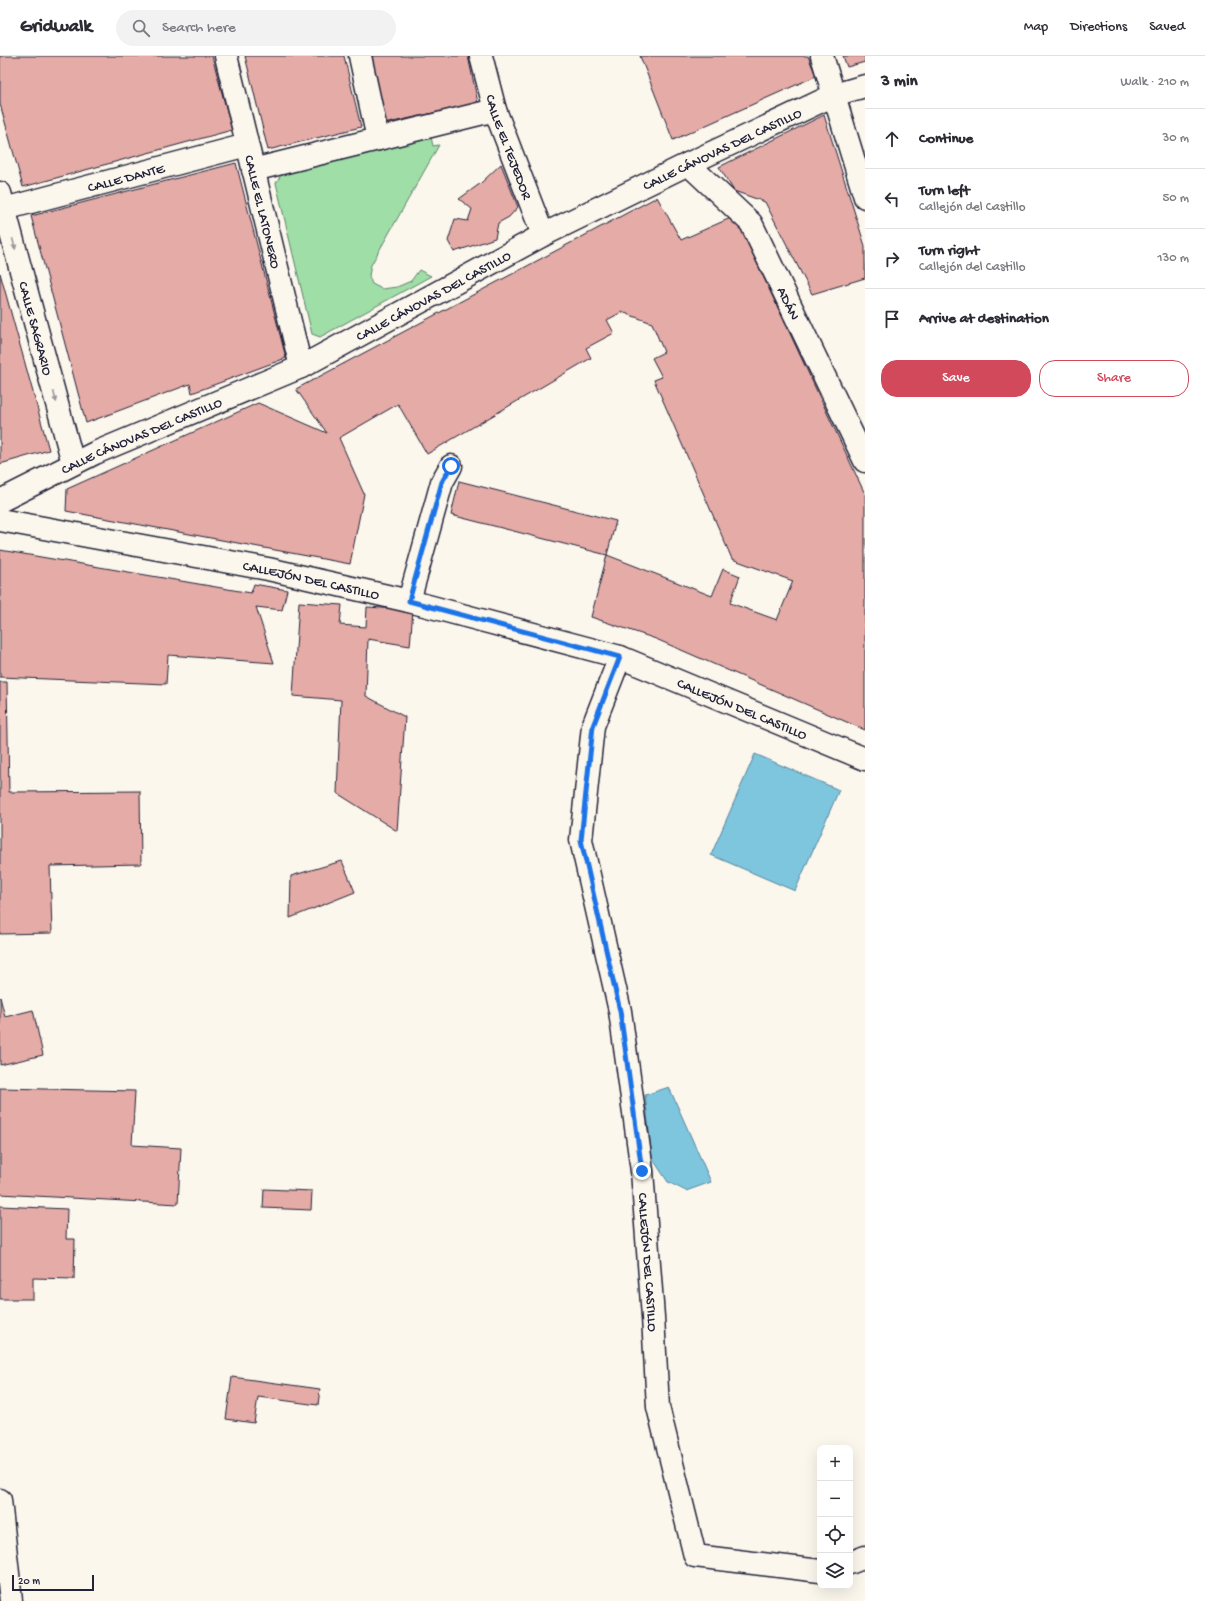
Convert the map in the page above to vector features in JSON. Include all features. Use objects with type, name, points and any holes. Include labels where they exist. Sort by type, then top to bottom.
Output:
[{"type":"street","name":"CALLE EL LATONERO","points":[[226,56],[301,367]]},
{"type":"street","points":[[360,56],[378,139]]},
{"type":"street","name":"CALLE EL TEJEDOR","points":[[481,56],[494,110],[543,235]]},
{"type":"street","points":[[822,56],[865,197]]},
{"type":"street","name":"CALLE CÁNOVAS DEL CASTILLO","points":[[0,501],[102,450],[301,367],[543,235],[834,95],[865,86]]},
{"type":"street","points":[[253,170],[494,110]]},
{"type":"street","name":"CALLE DANTE","points":[[2,201],[247,145]]},
{"type":"street","name":"ADÁN","points":[[688,164],[751,223],[865,461]]},
{"type":"street","name":"CALLE SAGRARIO","points":[[2,201],[72,464]]},
{"type":"street","points":[[409,601],[442,482],[451,466]]},
{"type":"street","name":"CALLEJÓN DEL CASTILLO","points":[[0,520],[268,570],[409,601],[620,657],[865,759]]},
{"type":"street","name":"CALLEJÓN DEL CASTILLO","points":[[620,657],[593,726],[581,840],[620,1011],[640,1164],[653,1317],[658,1407],[695,1556],[817,1571]]},
{"type":"street","points":[[0,1500],[11,1601]]},
{"type":"street","points":[[853,1562],[865,1558]]},
{"type":"green space","points":[[431,137],[433,146],[439,145],[371,265],[369,276],[372,284],[382,289],[397,287],[411,281],[419,270],[431,276],[320,337],[312,334],[276,183],[283,172]]},
{"type":"water","points":[[755,754],[839,790],[795,891],[711,855]]},
{"type":"water","points":[[669,1087],[711,1182],[686,1191],[668,1182],[652,1158],[645,1095]]},
{"type":"building","points":[[0,56],[212,56],[232,130],[23,187],[0,104]]},
{"type":"building","points":[[245,56],[344,56],[361,127],[268,150]]},
{"type":"building","points":[[369,56],[468,56],[478,103],[384,124]]},
{"type":"building","points":[[640,56],[808,56],[816,76],[673,140]]},
{"type":"building","points":[[843,56],[865,56],[865,62],[847,67]]},
{"type":"building","points":[[824,115],[865,246],[865,278],[812,294],[765,202],[734,191],[719,167]]},
{"type":"building","points":[[236,163],[286,358],[192,393],[190,384],[86,423],[31,216]]},
{"type":"building","points":[[501,164],[518,207],[509,217],[498,223],[495,238],[454,252],[448,241],[455,219],[468,221],[472,209],[459,199],[481,183]]},
{"type":"building","points":[[657,197],[681,240],[735,216],[865,494],[865,730],[656,639],[591,617],[607,555],[712,596],[723,569],[740,576],[730,603],[777,620],[793,581],[732,559],[654,380],[662,377],[652,358],[664,352],[652,323],[622,312],[607,320],[614,333],[586,348],[591,358],[427,454],[398,404],[339,438],[364,494],[350,564],[66,511],[67,489],[258,403],[327,433],[296,389]]},
{"type":"building","points":[[0,273],[49,450],[0,464]]},
{"type":"building","points":[[459,481],[616,521],[607,555],[451,515]]},
{"type":"building","points":[[0,550],[251,593],[254,584],[287,590],[282,610],[256,607],[274,663],[168,655],[166,684],[0,677]]},
{"type":"building","points":[[299,602],[342,605],[340,625],[366,627],[367,607],[413,610],[410,646],[368,639],[366,696],[405,717],[397,831],[337,793],[341,700],[293,696]]},
{"type":"building","points":[[0,682],[7,682],[9,792],[140,791],[141,864],[50,866],[52,933],[0,934]]},
{"type":"building","points":[[342,861],[355,892],[290,918],[291,876]]},
{"type":"building","points":[[0,997],[5,1017],[33,1010],[43,1055],[0,1065]]},
{"type":"building","points":[[0,1088],[135,1091],[132,1145],[181,1148],[178,1204],[0,1194]]},
{"type":"building","points":[[264,1189],[312,1191],[311,1210],[263,1208]]},
{"type":"building","points":[[0,1206],[67,1209],[66,1239],[75,1239],[74,1279],[33,1278],[33,1299],[0,1299]]},
{"type":"building","points":[[232,1377],[320,1389],[318,1405],[258,1397],[254,1423],[226,1419]]},
{"type":"route","points":[[451,466],[442,482],[409,601],[620,657],[593,726],[581,840],[620,1011],[642,1171]]}]
